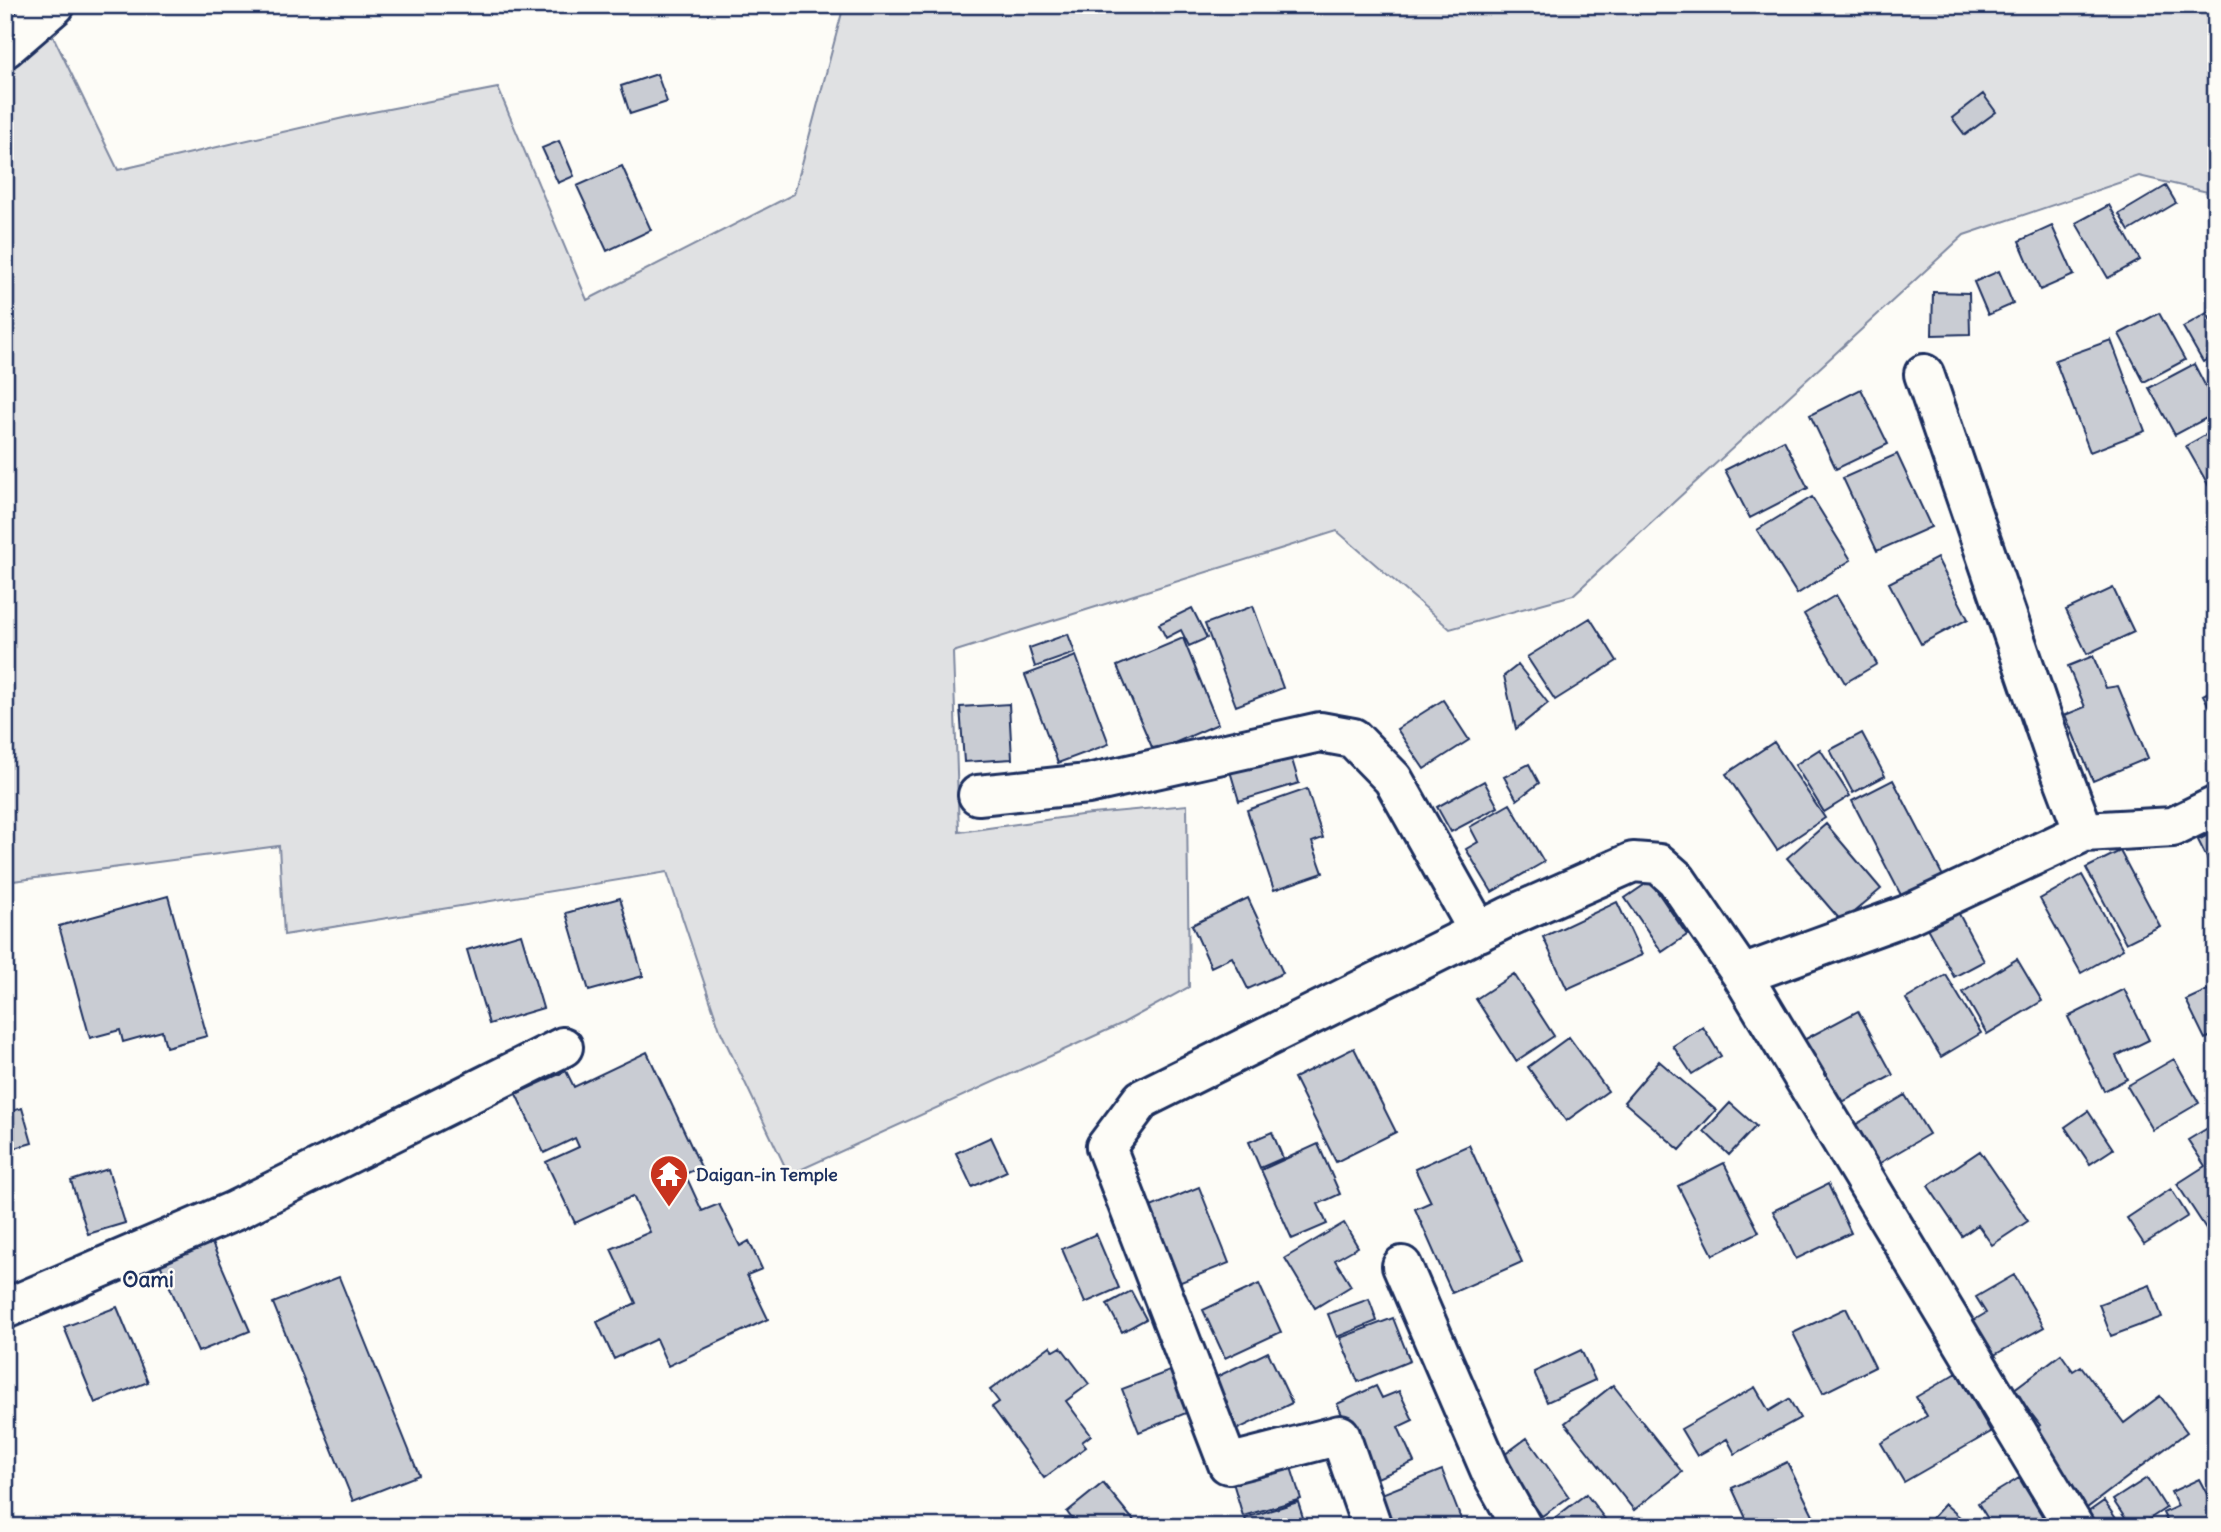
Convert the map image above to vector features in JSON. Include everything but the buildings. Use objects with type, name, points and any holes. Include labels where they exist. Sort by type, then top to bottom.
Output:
[{"type":"street","points":[[5,48],[55,5]]},
{"type":"street","points":[[1924,374],[2084,832]]},
{"type":"street","points":[[978,795],[1088,785],[1320,732],[1353,738],[1394,779],[1479,932]]},
{"type":"street","points":[[1742,975],[1907,915],[2084,832],[2173,827],[2216,806]]},
{"type":"street","points":[[1372,1527],[1340,1435],[1228,1464],[1106,1147],[1142,1099],[1479,932],[1633,862],[1660,864],[1676,879],[1742,975],[2074,1527]]},
{"type":"street","points":[[5,1309],[234,1211],[563,1047]]},
{"type":"street","points":[[1402,1266],[1491,1472],[1522,1527]]},
{"type":"shaded area","points":[[5,5],[38,5],[118,170],[352,116],[498,88],[587,300],[794,194],[844,5],[2216,5],[2216,194],[2139,176],[1964,235],[1573,595],[1450,629],[1337,531],[953,652],[959,832],[1081,815],[1187,805],[1189,987],[1123,1023],[789,1175],[720,1030],[667,872],[284,935],[279,846],[5,882]]},
{"type":"place","name":"Daigan-in Temple","points":[[669,1208]]},
{"type":"district","name":"Oami","points":[[148,1279]]}]
